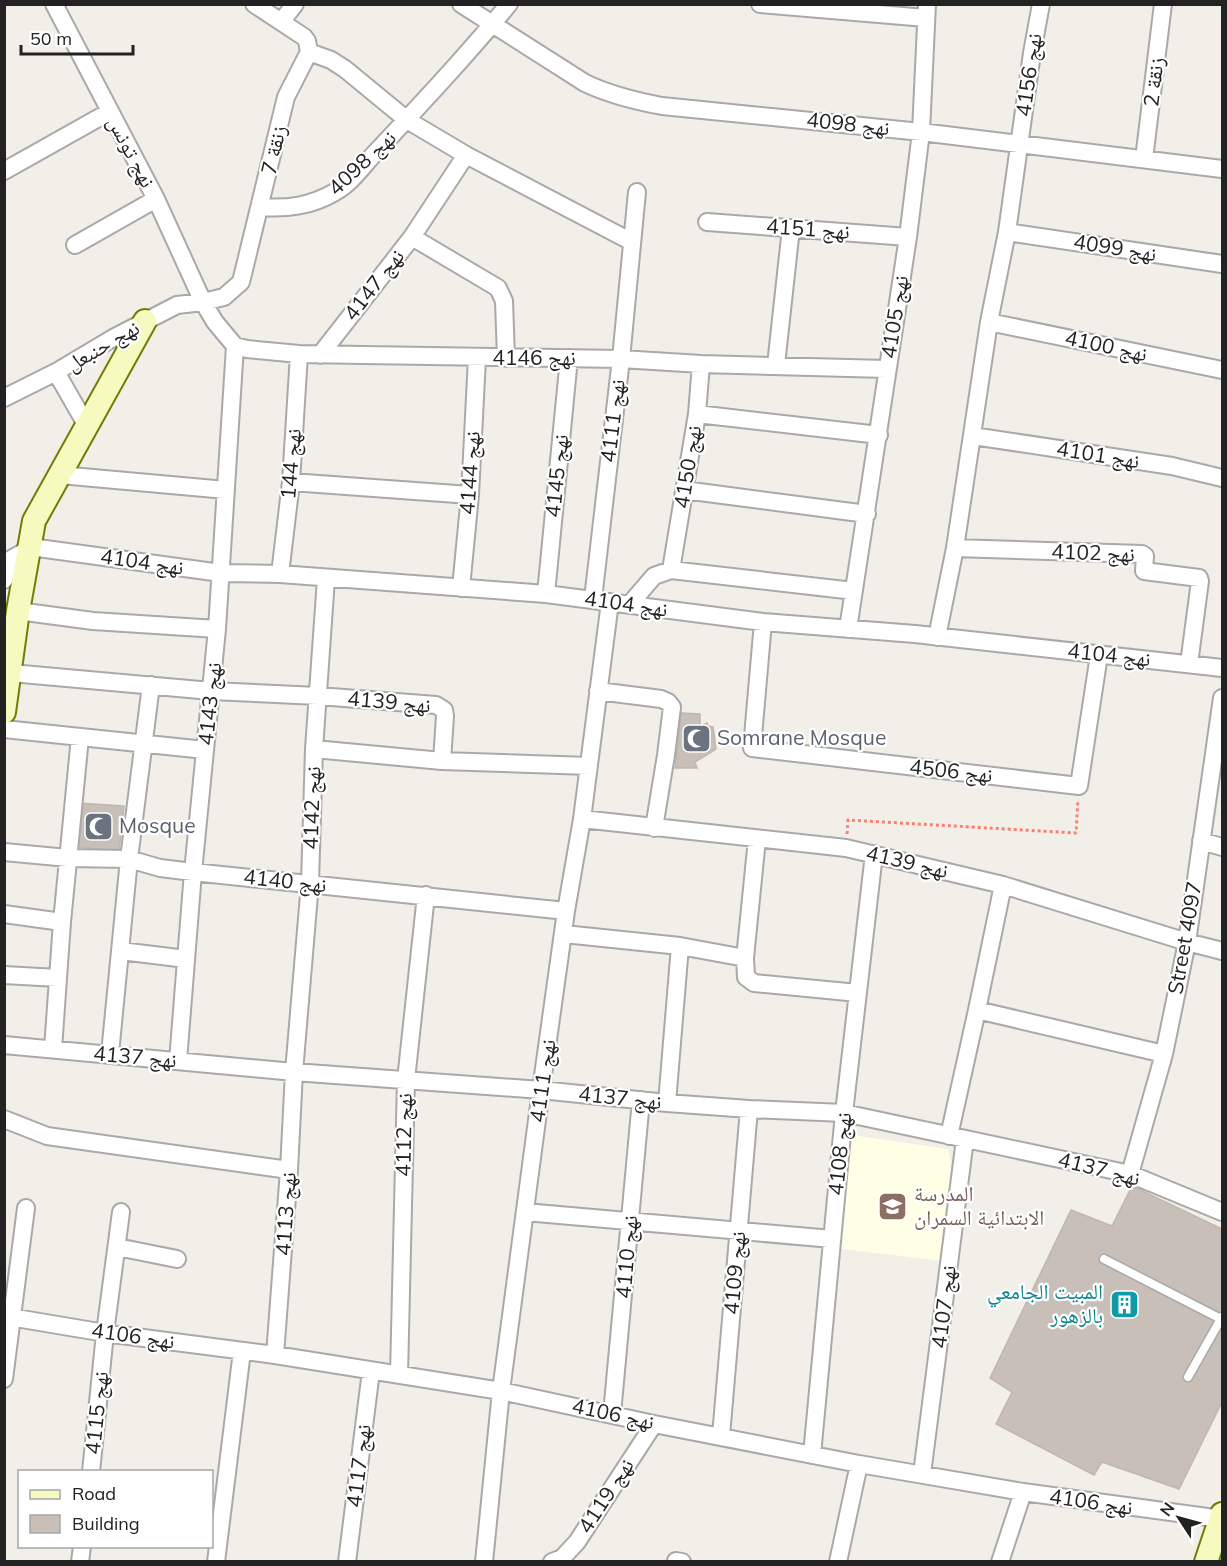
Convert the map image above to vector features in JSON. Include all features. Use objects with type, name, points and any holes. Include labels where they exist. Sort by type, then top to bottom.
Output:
[{"type":"street","name":"نهج تونس","points":[[54,4],[156,199],[203,302]]},
{"type":"street","points":[[254,4],[307,41],[309,52],[331,60],[345,69],[381,101],[407,120],[632,242]]},
{"type":"street","points":[[281,22],[295,4]]},
{"type":"street","name":"نهج 4098","points":[[461,4],[492,26],[585,83],[604,93],[632,100],[662,106],[921,132],[1222,169]]},
{"type":"street","points":[[492,26],[509,4]]},
{"type":"street","points":[[760,4],[926,11]]},
{"type":"street","name":"نهج 4156","points":[[937,637],[955,548],[989,322],[1007,232],[1041,4]]},
{"type":"street","name":"زنقة 2","points":[[1144,159],[1163,4]]},
{"type":"street","name":"نهج 4105","points":[[848,629],[908,237],[921,132],[926,11]]},
{"type":"street","name":"نهج 4098","points":[[260,207],[306,206],[338,191],[407,120],[492,26]]},
{"type":"street","name":"زنقة 7","points":[[203,302],[224,297],[241,282],[286,97],[309,52]]},
{"type":"street","points":[[4,171],[109,112]]},
{"type":"street","points":[[412,237],[466,154]]},
{"type":"street","name":"نهج 4111","points":[[592,599],[621,359],[637,192]]},
{"type":"street","points":[[75,246],[156,199]]},
{"type":"street","name":"نهج 4151","points":[[707,222],[908,237]]},
{"type":"street","points":[[776,365],[791,228]]},
{"type":"street","name":"نهج 4099","points":[[1007,232],[1222,264]]},
{"type":"street","name":"نهج 4147","points":[[320,355],[412,237],[486,280],[501,293],[504,301],[506,358]]},
{"type":"street","points":[[203,302],[215,322],[235,346]]},
{"type":"street","name":"نهج حنبعل","points":[[4,398],[177,305],[203,302]]},
{"type":"street","points":[[4,580],[34,521],[146,321]]},
{"type":"street","name":"نهج 4100","points":[[989,322],[1222,370]]},
{"type":"street","name":"نهج 4146","points":[[235,346],[247,350],[320,355],[621,359],[701,364],[887,369]]},
{"type":"street","name":"نهج 4143","points":[[178,1061],[193,872],[217,629],[235,346]]},
{"type":"street","name":"نهج 144","points":[[280,574],[291,482],[298,354]]},
{"type":"street","name":"نهج 4144","points":[[461,588],[470,495],[477,358]]},
{"type":"street","name":"نهج 4145","points":[[546,594],[569,358]]},
{"type":"street","name":"نهج 4150","points":[[671,570],[697,414],[701,364]]},
{"type":"street","points":[[56,372],[87,426]]},
{"type":"street","points":[[697,414],[879,435]]},
{"type":"street","name":"نهج 4101","points":[[973,436],[1172,466],[1222,478]]},
{"type":"street","points":[[60,475],[226,490]]},
{"type":"street","points":[[291,482],[470,495]]},
{"type":"street","points":[[684,490],[867,514]]},
{"type":"street","name":"نهج 4104","points":[[16,556],[38,548],[221,573],[280,574],[546,594],[763,622],[937,637],[1222,668]]},
{"type":"street","name":"نهج 4102","points":[[955,548],[1142,554],[1145,556],[1144,572],[1199,578],[1189,664]]},
{"type":"street","points":[[4,712],[18,611],[16,556]]},
{"type":"street","points":[[630,604],[654,576],[671,570],[854,591]]},
{"type":"street","name":"نهج 4142","points":[[294,1072],[310,883],[314,749],[326,579]]},
{"type":"street","name":"نهج 4111","points":[[484,1562],[501,1391],[566,911],[582,819],[610,602]]},
{"type":"street","points":[[18,611],[93,621],[217,629]]},
{"type":"street","name":"نهج 4506","points":[[763,622],[752,748],[1079,786]]},
{"type":"street","points":[[1079,786],[1099,655]]},
{"type":"street","points":[[11,673],[212,691],[318,696]]},
{"type":"street","points":[[110,1054],[129,860],[151,686]]},
{"type":"street","points":[[598,691],[661,699],[668,702],[672,708],[654,828]]},
{"type":"street","name":"نهج 4139","points":[[318,696],[440,707],[445,716],[442,761]]},
{"type":"street","name":"Street 4097","points":[[1130,1174],[1164,1054],[1187,942],[1222,698]]},
{"type":"street","points":[[4,729],[205,750]]},
{"type":"street","points":[[53,1049],[62,922],[81,737]]},
{"type":"street","points":[[314,749],[442,761],[588,766]]},
{"type":"street","name":"نهج 4139","points":[[582,819],[846,848],[1003,885],[1222,951]]},
{"type":"street","points":[[757,839],[745,958],[746,977],[754,983],[858,993]]},
{"type":"street","points":[[1201,841],[1222,847]]},
{"type":"street","name":"نهج 4140","points":[[4,852],[68,858],[129,860],[193,872],[566,911]]},
{"type":"street","name":"نهج 4108","points":[[812,1455],[844,1113],[874,854]]},
{"type":"street","name":"نهج 4107","points":[[922,1474],[957,1137],[977,1010],[1003,885]]},
{"type":"street","name":"نهج 4112","points":[[399,1376],[406,1080],[426,895]]},
{"type":"street","points":[[4,914],[62,922]]},
{"type":"street","points":[[564,934],[680,946],[745,958]]},
{"type":"street","points":[[667,1103],[680,946]]},
{"type":"street","points":[[121,951],[186,958]]},
{"type":"street","points":[[4,975],[58,978]]},
{"type":"street","points":[[977,1010],[1164,1054]]},
{"type":"street","name":"نهج 4137","points":[[4,1045],[294,1072],[541,1090],[667,1103],[844,1113],[1130,1174],[1222,1212]]},
{"type":"street","name":"نهج 4113","points":[[275,1355],[294,1072]]},
{"type":"street","name":"نهج 4110","points":[[612,1414],[641,1100]]},
{"type":"street","name":"نهج 4109","points":[[721,1436],[749,1109]]},
{"type":"street","points":[[4,1119],[47,1136],[289,1170]]},
{"type":"street","points":[[4,1379],[9,1317],[27,1208]]},
{"type":"street","name":"نهج 4115","points":[[91,1470],[105,1333],[121,1212]]},
{"type":"street","points":[[525,1212],[832,1239]]},
{"type":"street","points":[[117,1247],[177,1259]]},
{"type":"street","name":"نهج 4106","points":[[9,1317],[105,1333],[275,1355],[501,1391],[812,1455],[1023,1492],[1222,1517]]},
{"type":"street","points":[[216,1562],[242,1351]]},
{"type":"street","name":"نهج 4117","points":[[347,1562],[371,1371]]},
{"type":"street","name":"نهج 4119","points":[[559,1560],[577,1542],[654,1424]]},
{"type":"street","points":[[838,1562],[859,1464]]},
{"type":"street","points":[[1000,1562],[1023,1492]]},
{"type":"street","points":[[1206,1562],[1222,1517]]},
{"type":"lane","points":[[1104,1259],[1222,1318],[1188,1377]]},
{"type":"path","points":[[846,848],[848,820],[1076,833],[1079,786]]},
{"type":"shaded area","name":"المدرسة الابتدائية السمران","points":[[845,1134],[948,1149],[951,1164],[942,1261],[834,1248]]},
{"type":"building","name":"Somrane Mosque","points":[[681,713],[700,714],[700,726],[707,723],[708,726],[713,727],[716,749],[695,762],[697,768],[675,768]]},
{"type":"building","name":"Mosque","points":[[77,803],[124,806],[119,852],[73,846]]},
{"type":"building","name":"المبيت الجامعي بالزهور","points":[[1132,1186],[1222,1229],[1222,1402],[1179,1489],[1102,1462],[1094,1475],[996,1424],[1012,1392],[990,1378],[1071,1210],[1112,1226]]},
{"type":"place","name":"Somrane Mosque","points":[[696,738]]},
{"type":"place","name":"Mosque","points":[[98,826]]},
{"type":"place","name":"المدرسة الابتدائية السمران","points":[[893,1206]]},
{"type":"place","name":"المبيت الجامعي بالزهور","points":[[1124,1304]]}]
